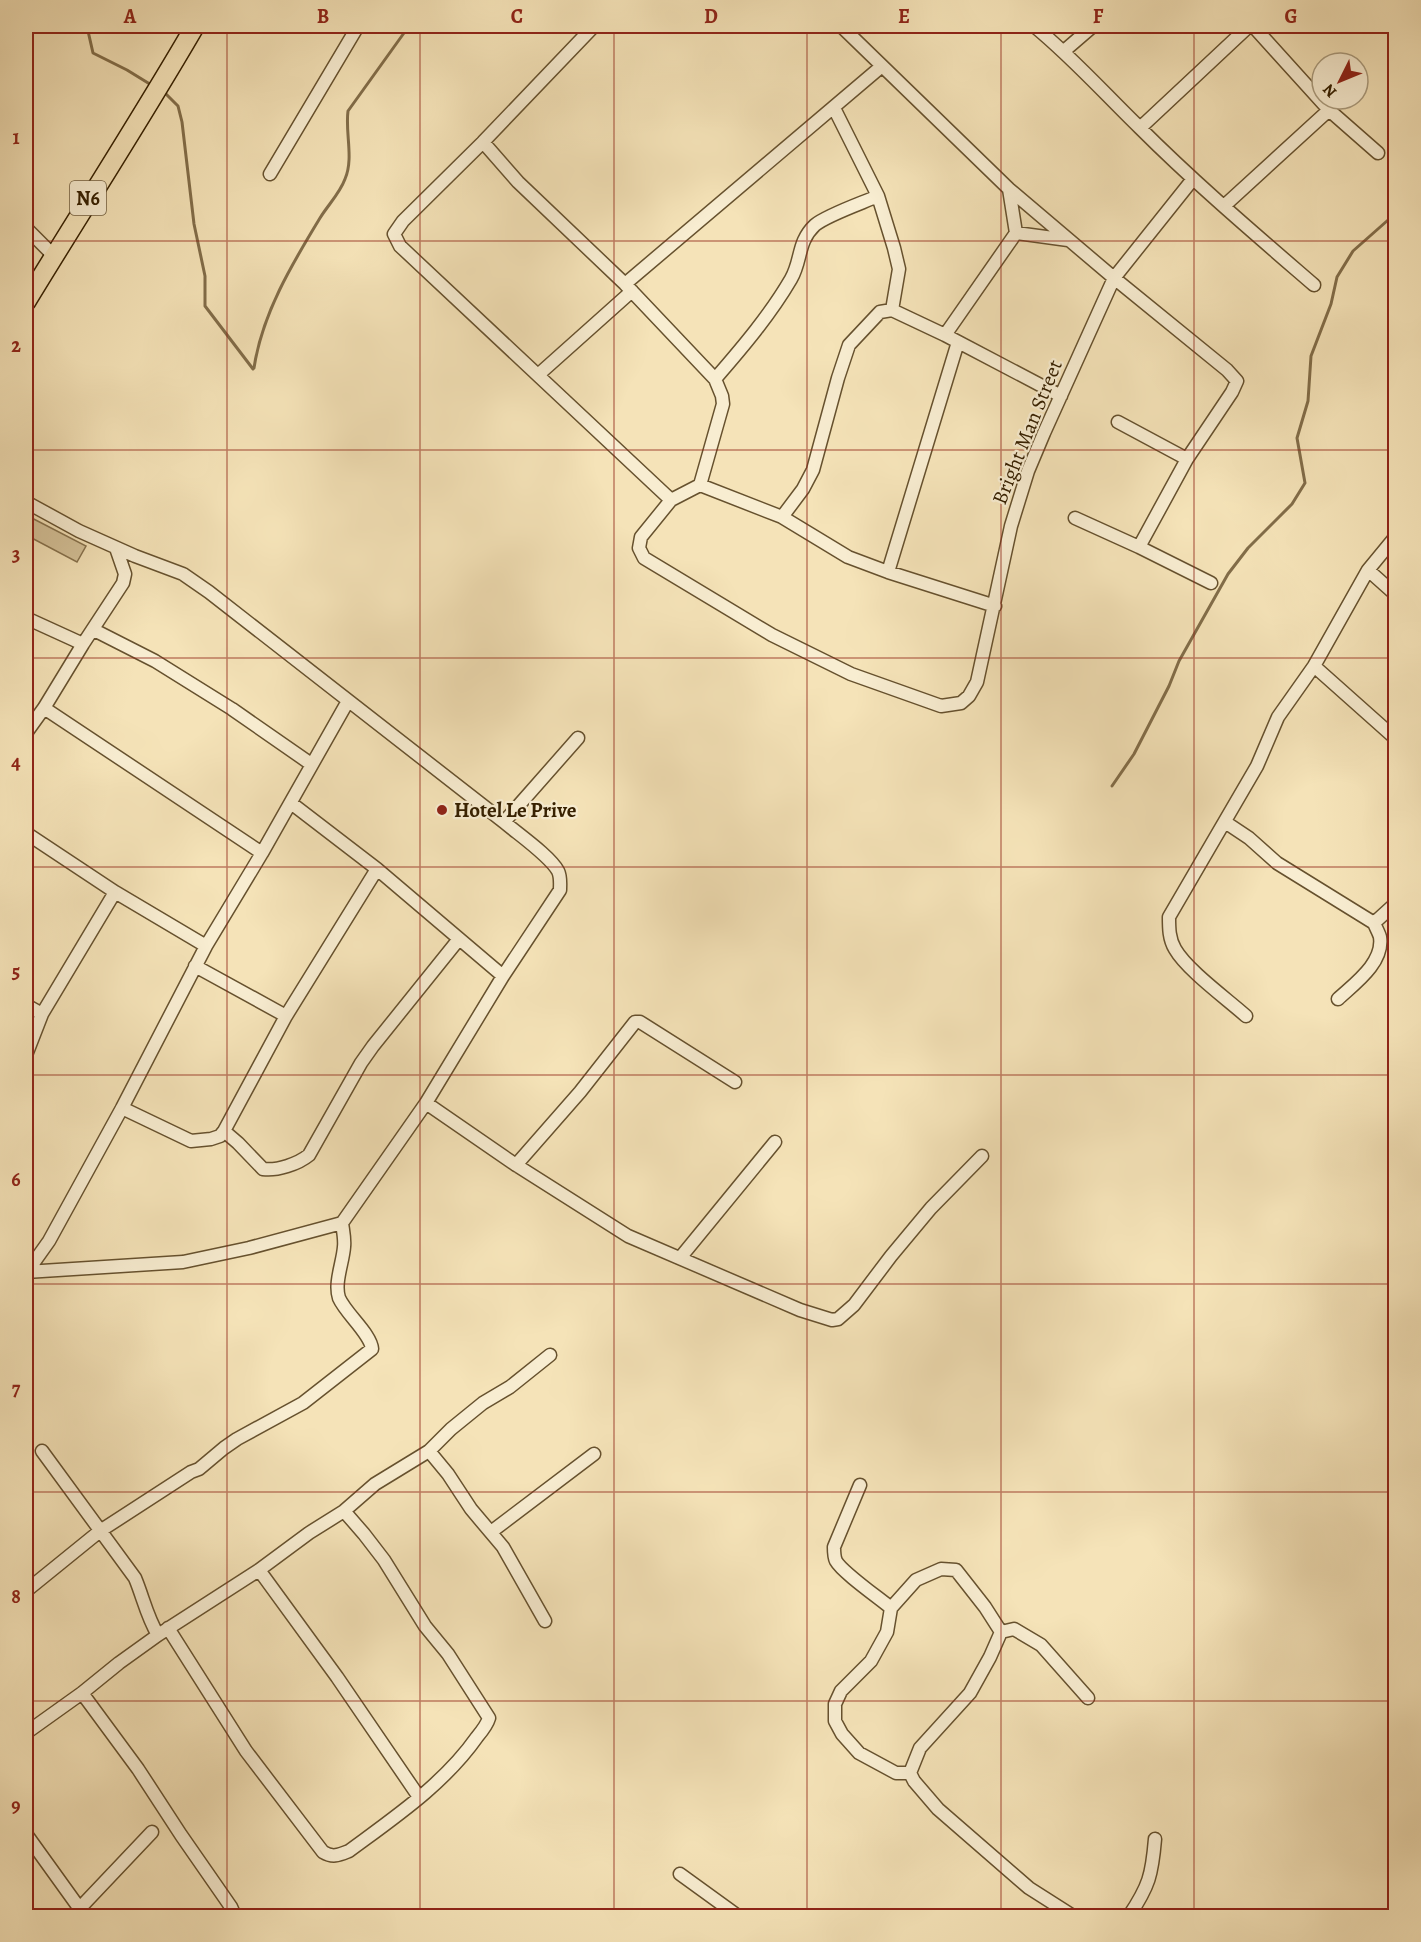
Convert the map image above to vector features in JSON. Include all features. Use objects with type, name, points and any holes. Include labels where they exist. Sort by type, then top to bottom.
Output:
[{"type":"main road","name":"N6","points":[[26,302],[195,26]]},
{"type":"street","points":[[270,174],[358,26]]},
{"type":"street","points":[[483,142],[518,182],[628,287],[715,379],[723,404],[700,485],[670,500],[400,246],[394,234],[403,221],[483,142],[594,26]]},
{"type":"street","points":[[841,26],[1009,189],[1227,370],[1237,381],[1187,459],[1139,547]]},
{"type":"street","points":[[1034,26],[1064,51],[1193,179],[1314,285]]},
{"type":"street","points":[[1064,51],[1092,26]]},
{"type":"street","points":[[1140,128],[1251,26],[1310,90]]},
{"type":"street","points":[[1391,26],[1395,30]]},
{"type":"street","points":[[538,375],[628,287],[882,66]]},
{"type":"street","points":[[834,108],[878,196],[899,269],[892,310]]},
{"type":"street","points":[[1224,206],[1328,111]]},
{"type":"street","points":[[1330,111],[1378,153]]},
{"type":"street","name":"Bright Man Street","points":[[670,500],[640,537],[639,548],[644,558],[772,635],[851,674],[941,706],[961,703],[969,696],[977,682],[1011,526],[1028,471],[1114,278],[1193,179]]},
{"type":"street","points":[[945,335],[1016,233],[1009,189]]},
{"type":"street","points":[[715,379],[750,339],[792,277],[801,244],[807,233],[818,223],[878,196]]},
{"type":"street","points":[[26,228],[54,256]]},
{"type":"street","points":[[1016,233],[1070,240]]},
{"type":"street","points":[[782,517],[803,489],[813,470],[849,345],[880,312],[892,310],[1062,396]]},
{"type":"street","points":[[888,572],[958,342]]},
{"type":"street","points":[[1118,422],[1187,459]]},
{"type":"street","points":[[700,485],[782,517],[849,557],[994,606]]},
{"type":"street","points":[[26,502],[78,531],[183,574],[300,661],[504,822],[548,860],[557,871],[560,880],[560,890],[503,976],[426,1103],[342,1223],[249,1248],[183,1262],[26,1272]]},
{"type":"street","points":[[1075,518],[1211,583]]},
{"type":"street","points":[[1246,1016],[1183,960],[1174,947],[1169,917],[1257,766],[1278,717],[1314,666],[1368,570],[1395,537]]},
{"type":"street","points":[[26,733],[123,583],[125,574],[116,548]]},
{"type":"street","points":[[1368,570],[1395,595]]},
{"type":"street","points":[[26,618],[82,644]]},
{"type":"street","points":[[94,630],[155,661],[232,709],[311,764]]},
{"type":"street","points":[[1314,666],[1395,739]]},
{"type":"street","points":[[26,1272],[49,1241],[122,1108],[206,946],[291,803],[348,701]]},
{"type":"street","points":[[44,708],[262,853]]},
{"type":"street","points":[[504,822],[578,738]]},
{"type":"street","points":[[291,803],[377,869],[503,976]]},
{"type":"street","points":[[1225,822],[1249,838],[1277,863],[1374,923],[1380,937],[1379,953],[1366,972],[1338,999]]},
{"type":"street","points":[[26,833],[116,892],[206,946]]},
{"type":"street","points":[[122,1108],[191,1141],[220,1136],[286,1016],[377,869]]},
{"type":"street","points":[[26,1055],[42,1014],[116,892]]},
{"type":"street","points":[[1374,923],[1395,903]]},
{"type":"street","points":[[224,1131],[263,1169],[268,1170],[297,1162],[309,1155],[367,1055],[459,939]]},
{"type":"street","points":[[195,966],[286,1016]]},
{"type":"street","points":[[26,1005],[42,1014]]},
{"type":"street","points":[[516,1165],[580,1092],[635,1022],[640,1022],[735,1082]]},
{"type":"street","points":[[426,1103],[516,1165],[628,1236],[825,1319],[838,1319],[854,1305],[931,1208],[982,1156]]},
{"type":"street","points":[[680,1258],[775,1142]]},
{"type":"street","points":[[26,1591],[100,1531],[199,1469],[237,1439],[303,1403],[372,1349],[370,1341],[338,1296],[345,1244],[342,1223]]},
{"type":"street","points":[[26,1733],[163,1631],[259,1570],[309,1533],[344,1511],[375,1484],[429,1451],[483,1402],[510,1387],[550,1355]]},
{"type":"street","points":[[42,1451],[135,1578],[152,1624],[163,1631],[246,1751],[323,1852],[330,1856],[338,1856],[349,1851],[419,1797],[452,1768],[472,1745],[488,1723],[489,1718],[416,1612],[384,1560],[344,1511]]},
{"type":"street","points":[[429,1451],[511,1559],[545,1621]]},
{"type":"street","points":[[491,1532],[594,1454]]},
{"type":"street","points":[[860,1485],[834,1547],[834,1553],[837,1562],[845,1570],[891,1608]]},
{"type":"street","points":[[910,1773],[896,1773],[859,1753],[842,1734],[835,1721],[835,1704],[841,1691],[871,1661],[887,1632],[891,1608],[916,1580],[941,1569],[956,1570],[1001,1632]]},
{"type":"street","points":[[259,1570],[338,1677],[419,1797]]},
{"type":"street","points":[[1001,1632],[1014,1629],[1041,1645],[1088,1698]]},
{"type":"street","points":[[1001,1632],[970,1693],[920,1748],[910,1773],[938,1809],[1029,1888],[1049,1899],[1073,1917]]},
{"type":"street","points":[[82,1693],[138,1769],[231,1907],[235,1917]]},
{"type":"street","points":[[26,1834],[82,1912],[152,1832]]},
{"type":"street","points":[[1129,1917],[1145,1892],[1152,1872],[1155,1839]]},
{"type":"street","points":[[680,1874],[738,1917]]},
{"type":"shaded area","points":[[26,515],[86,546],[77,562],[26,535]]},
{"type":"waterway","points":[[82,26],[88,31],[93,53],[153,86]]},
{"type":"waterway","points":[[254,368],[264,328],[289,271],[309,235],[340,189],[348,171],[348,111],[409,26]]},
{"type":"waterway","points":[[164,92],[178,106],[182,122],[194,224],[205,276],[205,306],[253,369]]},
{"type":"waterway","points":[[1112,786],[1134,754],[1169,686],[1179,661],[1228,574],[1248,548],[1292,504],[1305,483],[1297,438],[1308,401],[1311,356],[1331,304],[1337,277],[1353,251],[1396,213]]},
{"type":"place","name":"Hotel Le Prive","points":[[442,810]]}]
